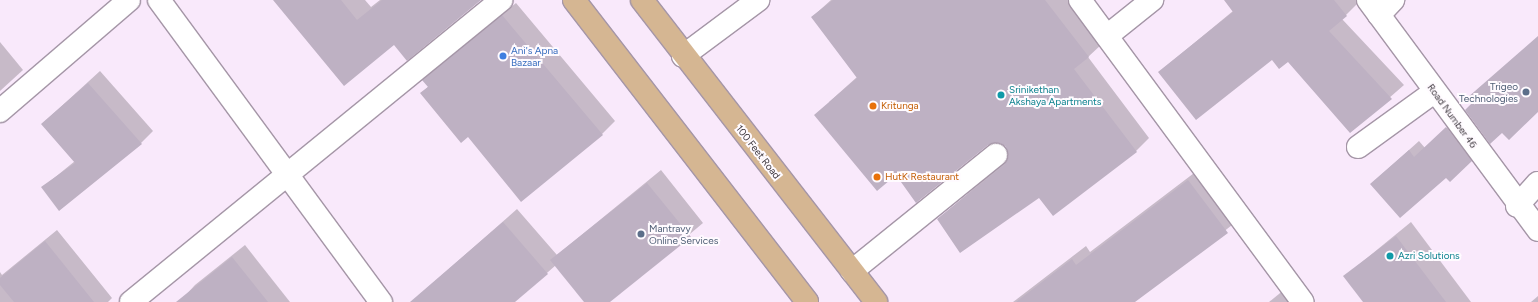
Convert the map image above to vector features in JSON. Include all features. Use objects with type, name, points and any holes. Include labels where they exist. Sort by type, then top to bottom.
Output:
[{"type":"main road","points":[[574,0],[807,302]]},
{"type":"main road","name":"100 Feet Road","points":[[642,0],[683,56],[876,302]]},
{"type":"street","points":[[0,111],[130,0]]},
{"type":"street","points":[[159,0],[286,177],[381,302]]},
{"type":"street","points":[[131,302],[501,0]]},
{"type":"street","points":[[683,56],[758,0]]},
{"type":"street","points":[[1080,0],[1303,302]]},
{"type":"street","points":[[1107,36],[1152,0]]},
{"type":"street","name":"Road Number 46","points":[[1380,5],[1434,92],[1517,206],[1538,230]]},
{"type":"street","points":[[1358,147],[1434,92]]},
{"type":"street","points":[[852,271],[996,155]]},
{"type":"street","points":[[1517,206],[1538,183]]},
{"type":"building","points":[[273,0],[341,0],[357,20],[382,0],[481,0],[407,61],[394,45],[344,86]]},
{"type":"building","points":[[833,0],[1045,0],[1089,57],[1074,69],[1137,152],[1053,216],[1039,198],[960,253],[937,219],[1004,165],[1008,159],[1006,147],[1000,143],[988,145],[916,203],[896,175],[877,191],[814,115],[857,78],[811,17]]},
{"type":"building","points":[[1224,0],[1334,0],[1347,16],[1329,31],[1392,99],[1350,133],[1288,62],[1279,69],[1272,60],[1196,120],[1158,72],[1233,12]]},
{"type":"building","points":[[502,15],[603,135],[521,202],[468,137],[461,143],[420,93],[428,87],[422,80]]},
{"type":"building","points":[[1538,36],[1538,112],[1509,140],[1502,133],[1490,144],[1465,110],[1472,103],[1467,98]]},
{"type":"building","points":[[88,83],[142,144],[59,211],[41,187],[75,163],[41,124]]},
{"type":"building","points":[[1446,127],[1472,161],[1450,182],[1446,178],[1400,218],[1370,184],[1409,150],[1414,157]]},
{"type":"building","points":[[1188,180],[1228,233],[1135,302],[1016,302],[1072,259],[1076,265]]},
{"type":"building","points":[[647,183],[691,237],[610,302],[584,302],[550,260]]},
{"type":"building","points":[[503,222],[548,274],[515,302],[410,302]]},
{"type":"building","name":"Azri Solutions","points":[[1396,236],[1446,302],[1363,302],[1343,276]]},
{"type":"building","points":[[45,241],[94,302],[14,302],[0,285],[0,278]]},
{"type":"building","points":[[232,257],[268,302],[176,302]]},
{"type":"place","name":"Ani's Apna Bazaar","points":[[503,56]]},
{"type":"place","name":"Trigeo Technologies","points":[[1526,92]]},
{"type":"place","name":"Srinikethan Akshaya Apartments","points":[[1001,95]]},
{"type":"place","name":"Kritunga","points":[[873,106]]},
{"type":"place","name":"HutK Restaurant","points":[[877,177]]},
{"type":"place","name":"Mantravy Online Services","points":[[641,234]]},
{"type":"place","name":"Azri Solutions","points":[[1390,256]]}]
